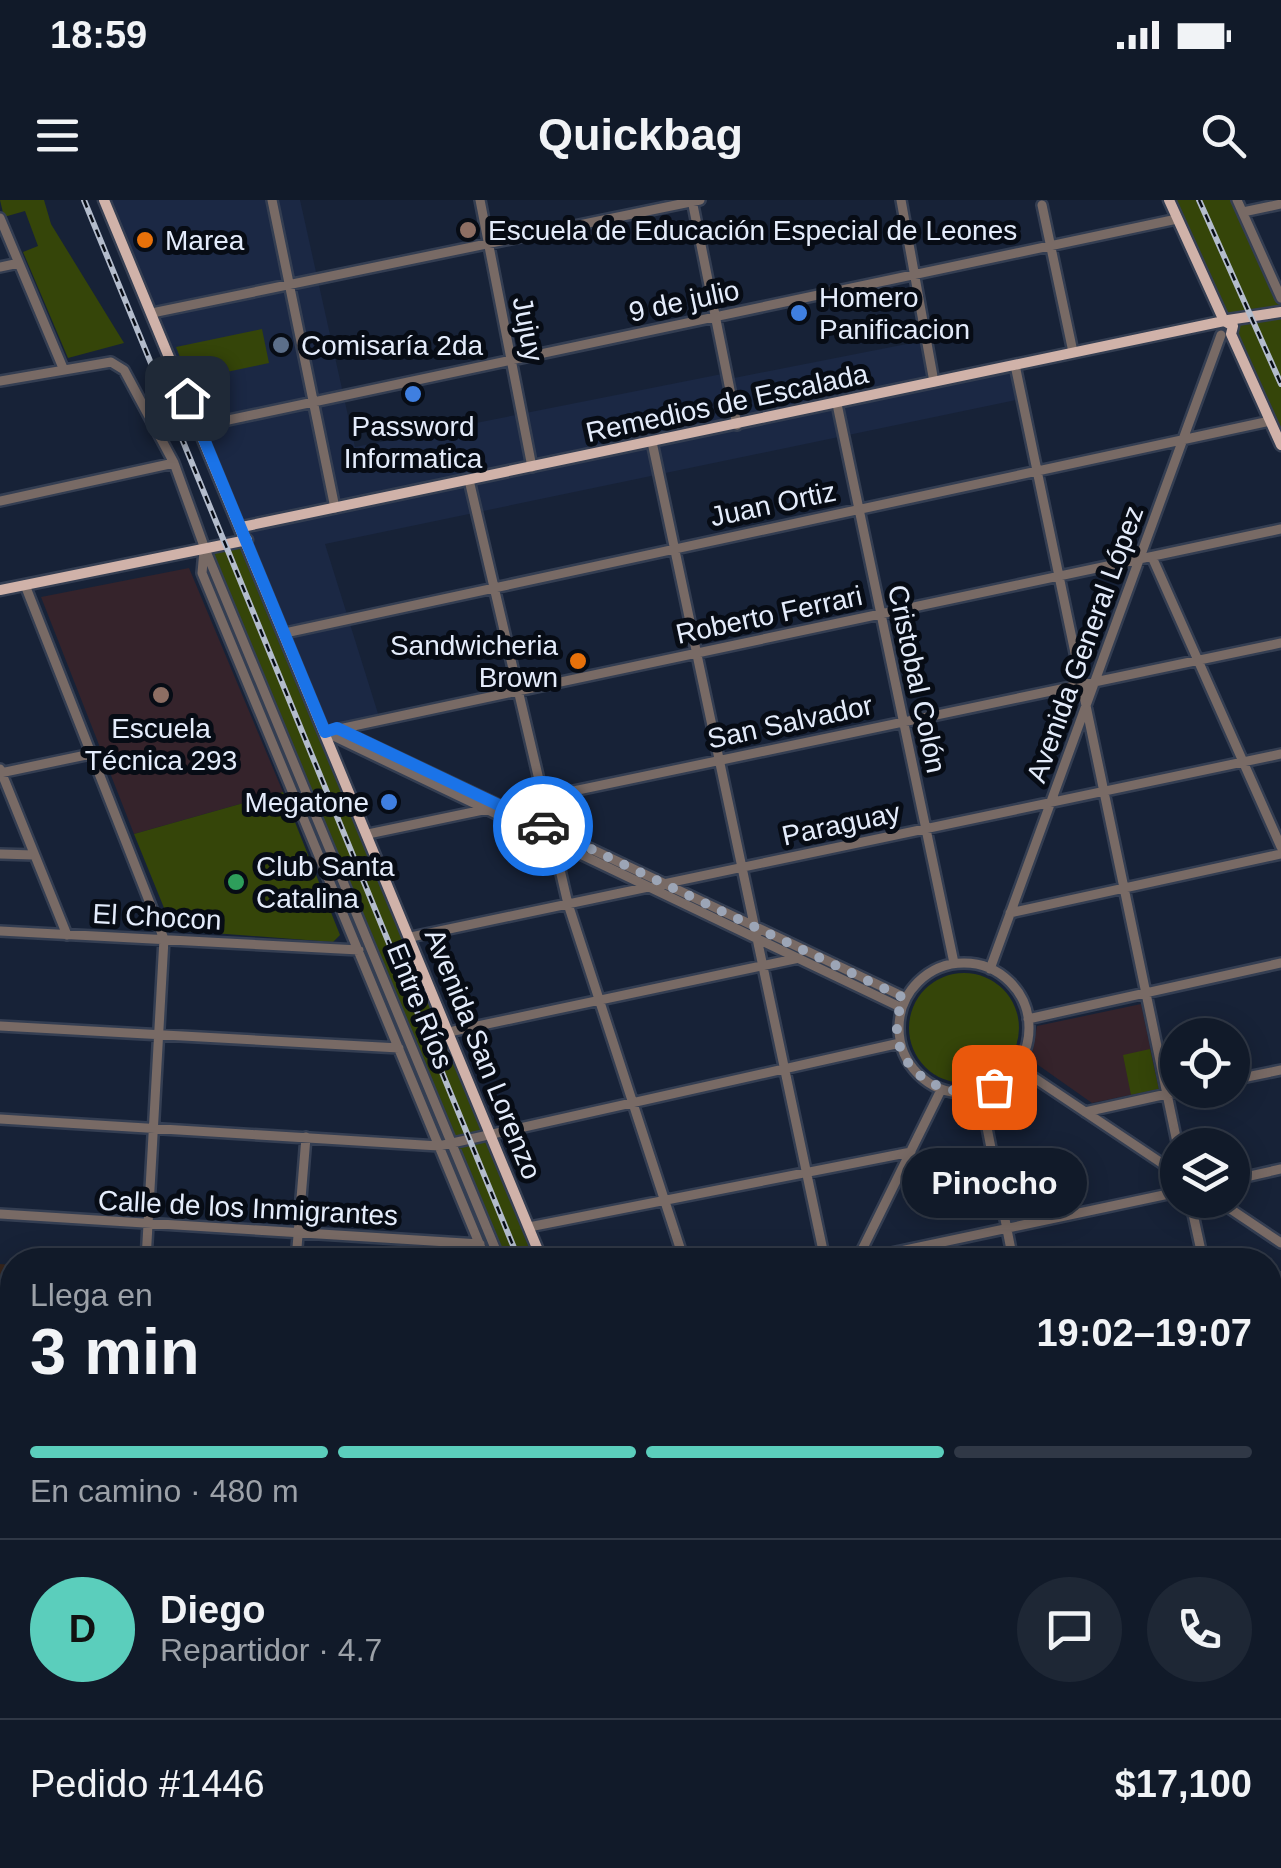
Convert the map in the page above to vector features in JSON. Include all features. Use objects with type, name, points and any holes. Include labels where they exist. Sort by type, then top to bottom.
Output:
[{"type":"main road","name":"Avenida San Lorenzo","points":[[104,200],[537,1248]]},
{"type":"main road","points":[[1169,200],[1224,321],[1233,326],[1226,334],[1281,445]]},
{"type":"main road","name":"Remedios de Escalada","points":[[242,527],[1281,312]]},
{"type":"main road","points":[[0,590],[246,540]]},
{"type":"street","points":[[272,200],[335,508]]},
{"type":"street","name":"Jujuy","points":[[480,200],[532,467]]},
{"type":"street","points":[[901,200],[918,276],[934,382]]},
{"type":"street","points":[[1237,200],[1281,298]]},
{"type":"street","points":[[152,313],[695,201],[737,424]]},
{"type":"street","points":[[1042,204],[1073,352]]},
{"type":"street","points":[[1243,212],[1281,204]]},
{"type":"street","points":[[0,218],[63,368],[0,381]]},
{"type":"street","name":"9 de julio","points":[[200,426],[1177,220]]},
{"type":"street","points":[[0,267],[19,263]]},
{"type":"street","name":"Avenida General López","points":[[990,969],[1226,334]]},
{"type":"street","name":"Entre Ríos","points":[[63,368],[111,362],[124,370],[174,463],[205,549],[495,1248]]},
{"type":"street","points":[[1015,365],[1160,1060]]},
{"type":"street","name":"Cristobal Colón","points":[[837,404],[954,963]]},
{"type":"street","name":"Juan Ortiz","points":[[285,633],[1270,421]]},
{"type":"street","points":[[652,442],[822,1248]]},
{"type":"street","points":[[0,501],[174,463]]},
{"type":"street","points":[[469,480],[568,904],[680,1248]]},
{"type":"street","name":"Roberto Ferrari","points":[[325,732],[1281,529]]},
{"type":"street","name":"Entre Ríos","points":[[205,549],[202,573],[481,1248]]},
{"type":"street","points":[[1010,912],[1281,851],[1152,557]]},
{"type":"street","points":[[24,586],[164,939],[147,1248]]},
{"type":"street","name":"San Salvador","points":[[368,834],[1281,643]]},
{"type":"street","points":[[253,696],[267,692]]},
{"type":"street","points":[[337,728],[494,808]]},
{"type":"street","points":[[325,732],[665,884],[800,958],[902,1002]]},
{"type":"street","points":[[66,935],[0,772],[91,754]]},
{"type":"street","name":"Paraguay","points":[[411,937],[1281,754]]},
{"type":"street","points":[[295,799],[308,793]]},
{"type":"street","points":[[552,834],[650,887],[815,955],[902,1002]]},
{"type":"street","points":[[0,854],[34,855]]},
{"type":"street","name":"El Chocon","points":[[0,931],[358,951],[372,947]]},
{"type":"street","points":[[450,1032],[815,955]]},
{"type":"street","points":[[954,963],[990,969],[1010,982],[1023,1000],[1028,1046],[1008,1078],[980,1092],[941,1090],[911,1067],[900,1043],[902,1002],[930,972],[954,963]]},
{"type":"street","points":[[1028,1019],[1281,963]]},
{"type":"street","points":[[0,1026],[398,1048],[411,1043]]},
{"type":"street","points":[[0,1119],[439,1146],[491,1131],[900,1043]]},
{"type":"street","points":[[1018,1067],[1160,1162]]},
{"type":"street","points":[[1250,1076],[1281,1070]]},
{"type":"street","points":[[864,1248],[941,1090]]},
{"type":"street","points":[[980,1092],[1010,1248]]},
{"type":"street","points":[[1085,1112],[1160,1096]]},
{"type":"street","points":[[297,1248],[306,1138]]},
{"type":"street","points":[[529,1227],[912,1152]]},
{"type":"street","points":[[1250,1176],[1281,1170]]},
{"type":"street","points":[[914,1248],[1160,1196]]},
{"type":"street","name":"Calle de los Inmigrantes","points":[[0,1214],[492,1242]]},
{"type":"street","points":[[1194,1218],[1200,1248]]},
{"type":"street","points":[[1243,1218],[1281,1243]]},
{"type":"shaded area","points":[[104,200],[300,200],[355,447],[722,374],[724,380],[927,340],[934,382],[1015,365],[1016,400],[325,544],[380,720],[325,732]]},
{"type":"shaded area","name":"Escuela Técnica 293","points":[[189,568],[283,792],[134,834],[41,597]]},
{"type":"shaded area","points":[[1141,1004],[1159,1089],[1092,1103],[1031,1060],[1037,1026]]},
{"type":"green space","points":[[0,200],[44,200],[51,224],[124,343],[68,358],[23,252],[38,246],[25,211],[4,217]]},
{"type":"green space","points":[[1169,200],[1237,200],[1281,298],[1281,445]]},
{"type":"green space","points":[[262,329],[269,363],[189,380],[176,347]]},
{"type":"green space","points":[[247,540],[537,1248],[495,1248],[205,549]]},
{"type":"green space","name":"Club Santa Catalina","points":[[283,792],[340,935],[333,942],[173,930],[134,834]]},
{"type":"green space","points":[[964,973],[985,977],[1003,989],[1015,1007],[1019,1028],[1015,1049],[1003,1067],[985,1079],[964,1083],[943,1079],[925,1067],[913,1049],[909,1028],[913,1007],[925,989],[943,977]]},
{"type":"green space","points":[[1150,1049],[1159,1089],[1131,1095],[1123,1055]]},
{"type":"railway","points":[[84,200],[514,1248]]},
{"type":"railway","points":[[1199,200],[1281,384]]},
{"type":"way so far","points":[[543,826],[904,998],[900,1008],[900,1043],[911,1067],[941,1090],[980,1092],[994,1087]]},
{"type":"place","name":"Escuela de Educación Especial de Leones","points":[[468,230]]},
{"type":"place","name":"Marea","points":[[145,240]]},
{"type":"place","name":"Homero Panificacion","points":[[799,313]]},
{"type":"place","name":"Comisaría 2da","points":[[281,345]]},
{"type":"place","name":"Password Informatica","points":[[413,394]]},
{"type":"place","name":"Sandwicheria Brown","points":[[578,661]]},
{"type":"place","name":"Escuela Técnica 293","points":[[161,695]]},
{"type":"place","name":"Megatone","points":[[389,802]]},
{"type":"place","name":"Club Santa Catalina","points":[[236,882]]},
{"type":"place","name":"Pinocho","points":[[994,1087]]},
{"type":"route","points":[[187,398],[325,732],[337,728],[543,826]]}]
